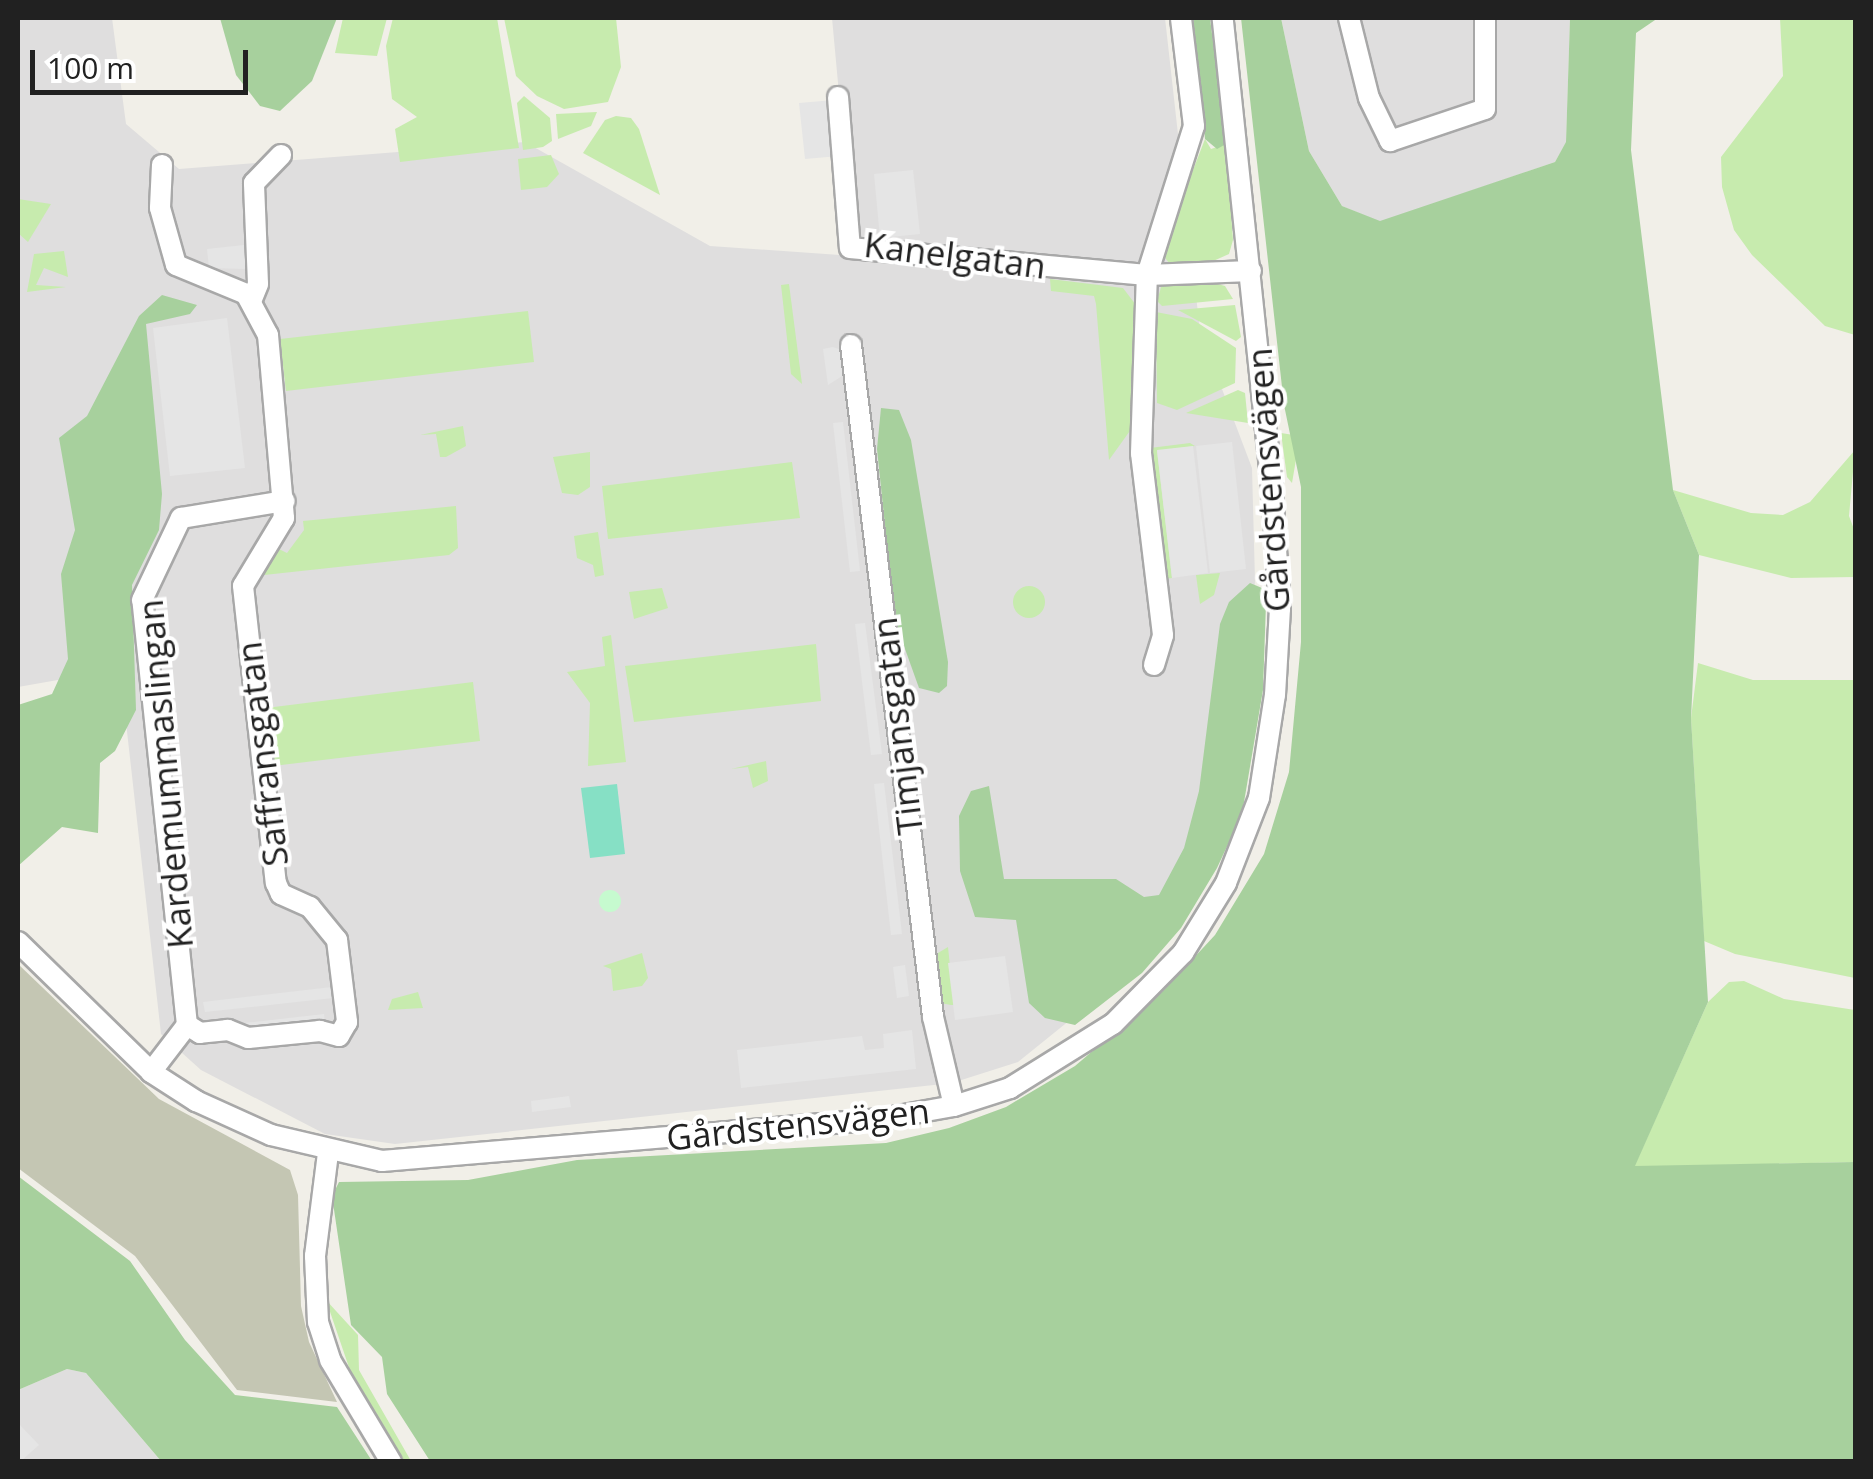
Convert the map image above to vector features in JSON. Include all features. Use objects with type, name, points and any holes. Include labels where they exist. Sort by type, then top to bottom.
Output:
[{"type":"street","points":[[1154,665],[1163,635],[1141,453],[1147,275],[1194,126],[1181,18]]},
{"type":"street","name":"Gårdstensvägen","points":[[18,942],[151,1072],[258,1130],[328,1153],[421,1161],[880,1119],[954,1106],[1055,1064],[1134,1005],[1205,923],[1245,839],[1265,766],[1280,609],[1251,271],[1223,18]]},
{"type":"street","points":[[1349,18],[1382,132],[1398,141],[1485,109],[1485,18]]},
{"type":"street","name":"Kanelgatan","points":[[838,96],[850,248],[1147,275],[1251,271]]},
{"type":"street","name":"Saffransgatan","points":[[187,1025],[200,1034],[228,1030],[248,1038],[320,1031],[339,1036],[347,1022],[336,940],[310,907],[281,894],[276,883],[243,586],[284,518],[268,335],[252,299],[258,284],[254,183],[281,154]]},
{"type":"street","points":[[162,164],[160,208],[176,265],[252,299]]},
{"type":"street","name":"Timjansgatan","points":[[850,345],[933,1018],[954,1106]]},
{"type":"street","name":"Kardemummaslingan","points":[[187,1025],[142,600],[181,518],[285,502]]},
{"type":"street","points":[[151,1072],[187,1025]]},
{"type":"street","points":[[328,1153],[315,1256],[318,1322],[330,1360],[391,1462]]},
{"type":"shaded area","points":[[18,18],[112,18],[126,124],[179,169],[525,142],[710,246],[854,256],[832,18],[1165,18],[1200,331],[1252,468],[1255,581],[1238,787],[1163,945],[1018,1062],[952,1083],[395,1144],[325,1134],[201,1070],[161,1034],[120,669],[18,687]]},
{"type":"shaded area","points":[[1281,18],[1570,18],[1566,143],[1555,162],[1380,222],[1342,206],[1309,151]]},
{"type":"shaded area","points":[[834,100],[839,156],[805,159],[799,103]]},
{"type":"shaded area","points":[[913,170],[920,234],[880,238],[874,174]]},
{"type":"shaded area","points":[[244,245],[247,269],[209,268],[207,249]]},
{"type":"shaded area","points":[[227,318],[245,468],[170,476],[153,328]]},
{"type":"shaded area","points":[[823,349],[844,351],[847,373],[828,385]]},
{"type":"shaded area","points":[[843,422],[860,571],[850,572],[833,423]]},
{"type":"shaded area","points":[[1232,442],[1246,569],[1210,573],[1196,446]]},
{"type":"shaded area","points":[[1193,446],[1208,573],[1172,578],[1157,450]]},
{"type":"shaded area","points":[[865,623],[882,754],[871,755],[855,624]]},
{"type":"shaded area","points":[[884,783],[902,934],[891,935],[874,784]]},
{"type":"shaded area","points":[[1005,956],[1013,1012],[955,1020],[948,963]]},
{"type":"shaded area","points":[[18,964],[159,1099],[290,1170],[298,1195],[301,1306],[309,1342],[337,1402],[237,1390],[135,1256],[18,1168]]},
{"type":"shaded area","points":[[905,965],[909,996],[897,998],[893,967]]},
{"type":"shaded area","points":[[332,987],[333,998],[205,1012],[203,1002]]},
{"type":"shaded area","points":[[324,1014],[325,1024],[246,1033],[245,1023]]},
{"type":"shaded area","points":[[912,1030],[916,1069],[741,1088],[737,1050],[862,1036],[865,1050],[884,1048],[883,1034]]},
{"type":"shaded area","points":[[569,1096],[571,1107],[532,1112],[531,1101]]},
{"type":"shaded area","points":[[67,1369],[86,1373],[161,1461],[18,1462],[18,1390]]},
{"type":"shaded area","points":[[18,1423],[39,1445],[21,1461],[18,1461]]},
{"type":"green space","points":[[220,18],[337,18],[312,81],[280,111],[260,106],[236,75]]},
{"type":"green space","points":[[343,18],[387,18],[377,56],[335,53]]},
{"type":"green space","points":[[393,18],[497,18],[519,148],[400,162],[395,129],[417,117],[392,99],[386,46]]},
{"type":"green space","points":[[504,18],[616,18],[621,67],[608,102],[564,109],[537,96],[516,76]]},
{"type":"green space","points":[[1193,18],[1210,18],[1226,144],[1217,149],[1205,139]]},
{"type":"green space","points":[[1241,18],[1281,18],[1309,151],[1342,206],[1380,221],[1555,162],[1566,142],[1570,18],[1658,18],[1636,33],[1631,150],[1673,490],[1699,555],[1691,718],[1708,1002],[1635,1166],[1855,1162],[1855,1461],[430,1461],[387,1394],[382,1357],[351,1325],[332,1196],[339,1182],[468,1180],[577,1160],[886,1143],[949,1128],[1006,1107],[1075,1066],[1163,991],[1215,935],[1264,854],[1289,772],[1301,642],[1301,487],[1284,405]]},
{"type":"green space","points":[[1780,18],[1855,18],[1855,335],[1825,326],[1752,255],[1734,230],[1722,187],[1721,157],[1783,76]]},
{"type":"green space","points":[[524,96],[550,118],[552,141],[543,147],[523,150],[517,103]]},
{"type":"green space","points":[[597,112],[591,126],[558,139],[556,114]]},
{"type":"green space","points":[[616,116],[631,118],[639,129],[660,195],[583,153],[605,120]]},
{"type":"green space","points":[[1205,139],[1211,149],[1226,144],[1233,240],[1229,254],[1211,262],[1170,264],[1161,253]]},
{"type":"green space","points":[[551,155],[559,174],[547,187],[521,190],[518,159]]},
{"type":"green space","points":[[18,199],[51,204],[28,242],[18,233]]},
{"type":"green space","points":[[64,251],[68,277],[44,268],[36,285],[66,287],[27,292],[34,254]]},
{"type":"green space","points":[[1050,279],[1123,288],[1136,305],[1132,428],[1109,460],[1094,296],[1051,291]]},
{"type":"green space","points":[[1203,280],[1225,286],[1233,299],[1162,306],[1157,301],[1162,284]]},
{"type":"green space","points":[[789,284],[802,384],[791,374],[781,285]]},
{"type":"green space","points":[[162,295],[197,305],[190,314],[146,324],[162,494],[159,530],[132,585],[136,710],[115,751],[100,763],[98,833],[62,827],[18,866],[18,705],[52,694],[68,659],[61,574],[75,530],[59,438],[87,416],[139,316]]},
{"type":"green space","points":[[1235,305],[1241,337],[1236,341],[1178,310]]},
{"type":"green space","points":[[528,311],[534,362],[286,391],[280,339]]},
{"type":"green space","points":[[1156,312],[1192,319],[1236,348],[1235,383],[1177,410],[1157,403]]},
{"type":"green space","points":[[1238,390],[1245,393],[1248,423],[1186,413]]},
{"type":"green space","points":[[881,408],[899,410],[911,440],[948,662],[947,686],[939,693],[919,688],[895,621],[877,449]]},
{"type":"green space","points":[[463,426],[466,446],[446,457],[440,457],[436,434],[420,435]]},
{"type":"green space","points":[[1281,433],[1300,436],[1292,483],[1287,477]]},
{"type":"green space","points":[[1190,443],[1195,446],[1157,451],[1172,578],[1165,579],[1150,448]]},
{"type":"green space","points":[[1855,450],[1849,516],[1855,532],[1855,577],[1791,578],[1699,555],[1673,490],[1751,513],[1783,515],[1810,502]]},
{"type":"green space","points":[[590,452],[590,487],[578,495],[562,493],[553,457]]},
{"type":"green space","points":[[792,462],[800,518],[608,539],[602,486]]},
{"type":"green space","points":[[456,506],[458,548],[449,555],[255,576],[277,548],[287,553],[304,530],[303,521]]},
{"type":"green space","points":[[598,532],[604,575],[595,577],[593,565],[577,558],[574,536]]},
{"type":"green space","points":[[1220,573],[1214,595],[1200,604],[1196,575]]},
{"type":"green space","points":[[1250,583],[1262,588],[1266,603],[1263,690],[1242,814],[1217,868],[1181,928],[1142,973],[1075,1025],[1045,1018],[1029,1003],[1016,920],[975,917],[960,871],[959,816],[971,791],[989,786],[1004,879],[1116,879],[1144,897],[1159,895],[1184,848],[1199,791],[1220,624],[1229,602]]},
{"type":"green space","points":[[1029,586],[1040,591],[1045,602],[1040,613],[1029,618],[1018,613],[1013,602],[1018,591]]},
{"type":"green space","points":[[662,588],[668,608],[634,619],[629,592]]},
{"type":"green space","points":[[611,635],[626,762],[588,766],[590,703],[567,672],[605,666],[602,637]]},
{"type":"green space","points":[[816,644],[821,701],[634,722],[625,666]]},
{"type":"green space","points":[[1698,663],[1753,680],[1855,680],[1855,978],[1735,954],[1704,941],[1691,718]]},
{"type":"green space","points":[[473,682],[480,741],[273,766],[266,708]]},
{"type":"green space","points":[[766,761],[768,781],[753,788],[748,767],[731,769]]},
{"type":"green space","points":[[617,784],[625,854],[590,858],[581,788]]},
{"type":"green space","points":[[610,890],[618,893],[618,909],[610,912],[602,909],[599,901],[602,893]]},
{"type":"green space","points":[[948,947],[954,1005],[940,1003],[933,956]]},
{"type":"green space","points":[[642,953],[648,978],[642,986],[613,991],[611,969],[603,966]]},
{"type":"green space","points":[[1744,981],[1784,999],[1855,1010],[1855,1162],[1634,1167],[1708,1002],[1729,982]]},
{"type":"green space","points":[[418,992],[423,1008],[388,1010],[392,999]]},
{"type":"green space","points":[[18,1176],[130,1261],[185,1340],[235,1395],[337,1407],[372,1461],[161,1461],[86,1373],[67,1369],[18,1390]]},
{"type":"green space","points":[[326,1300],[358,1335],[359,1370],[411,1461],[402,1461],[355,1385]]}]
